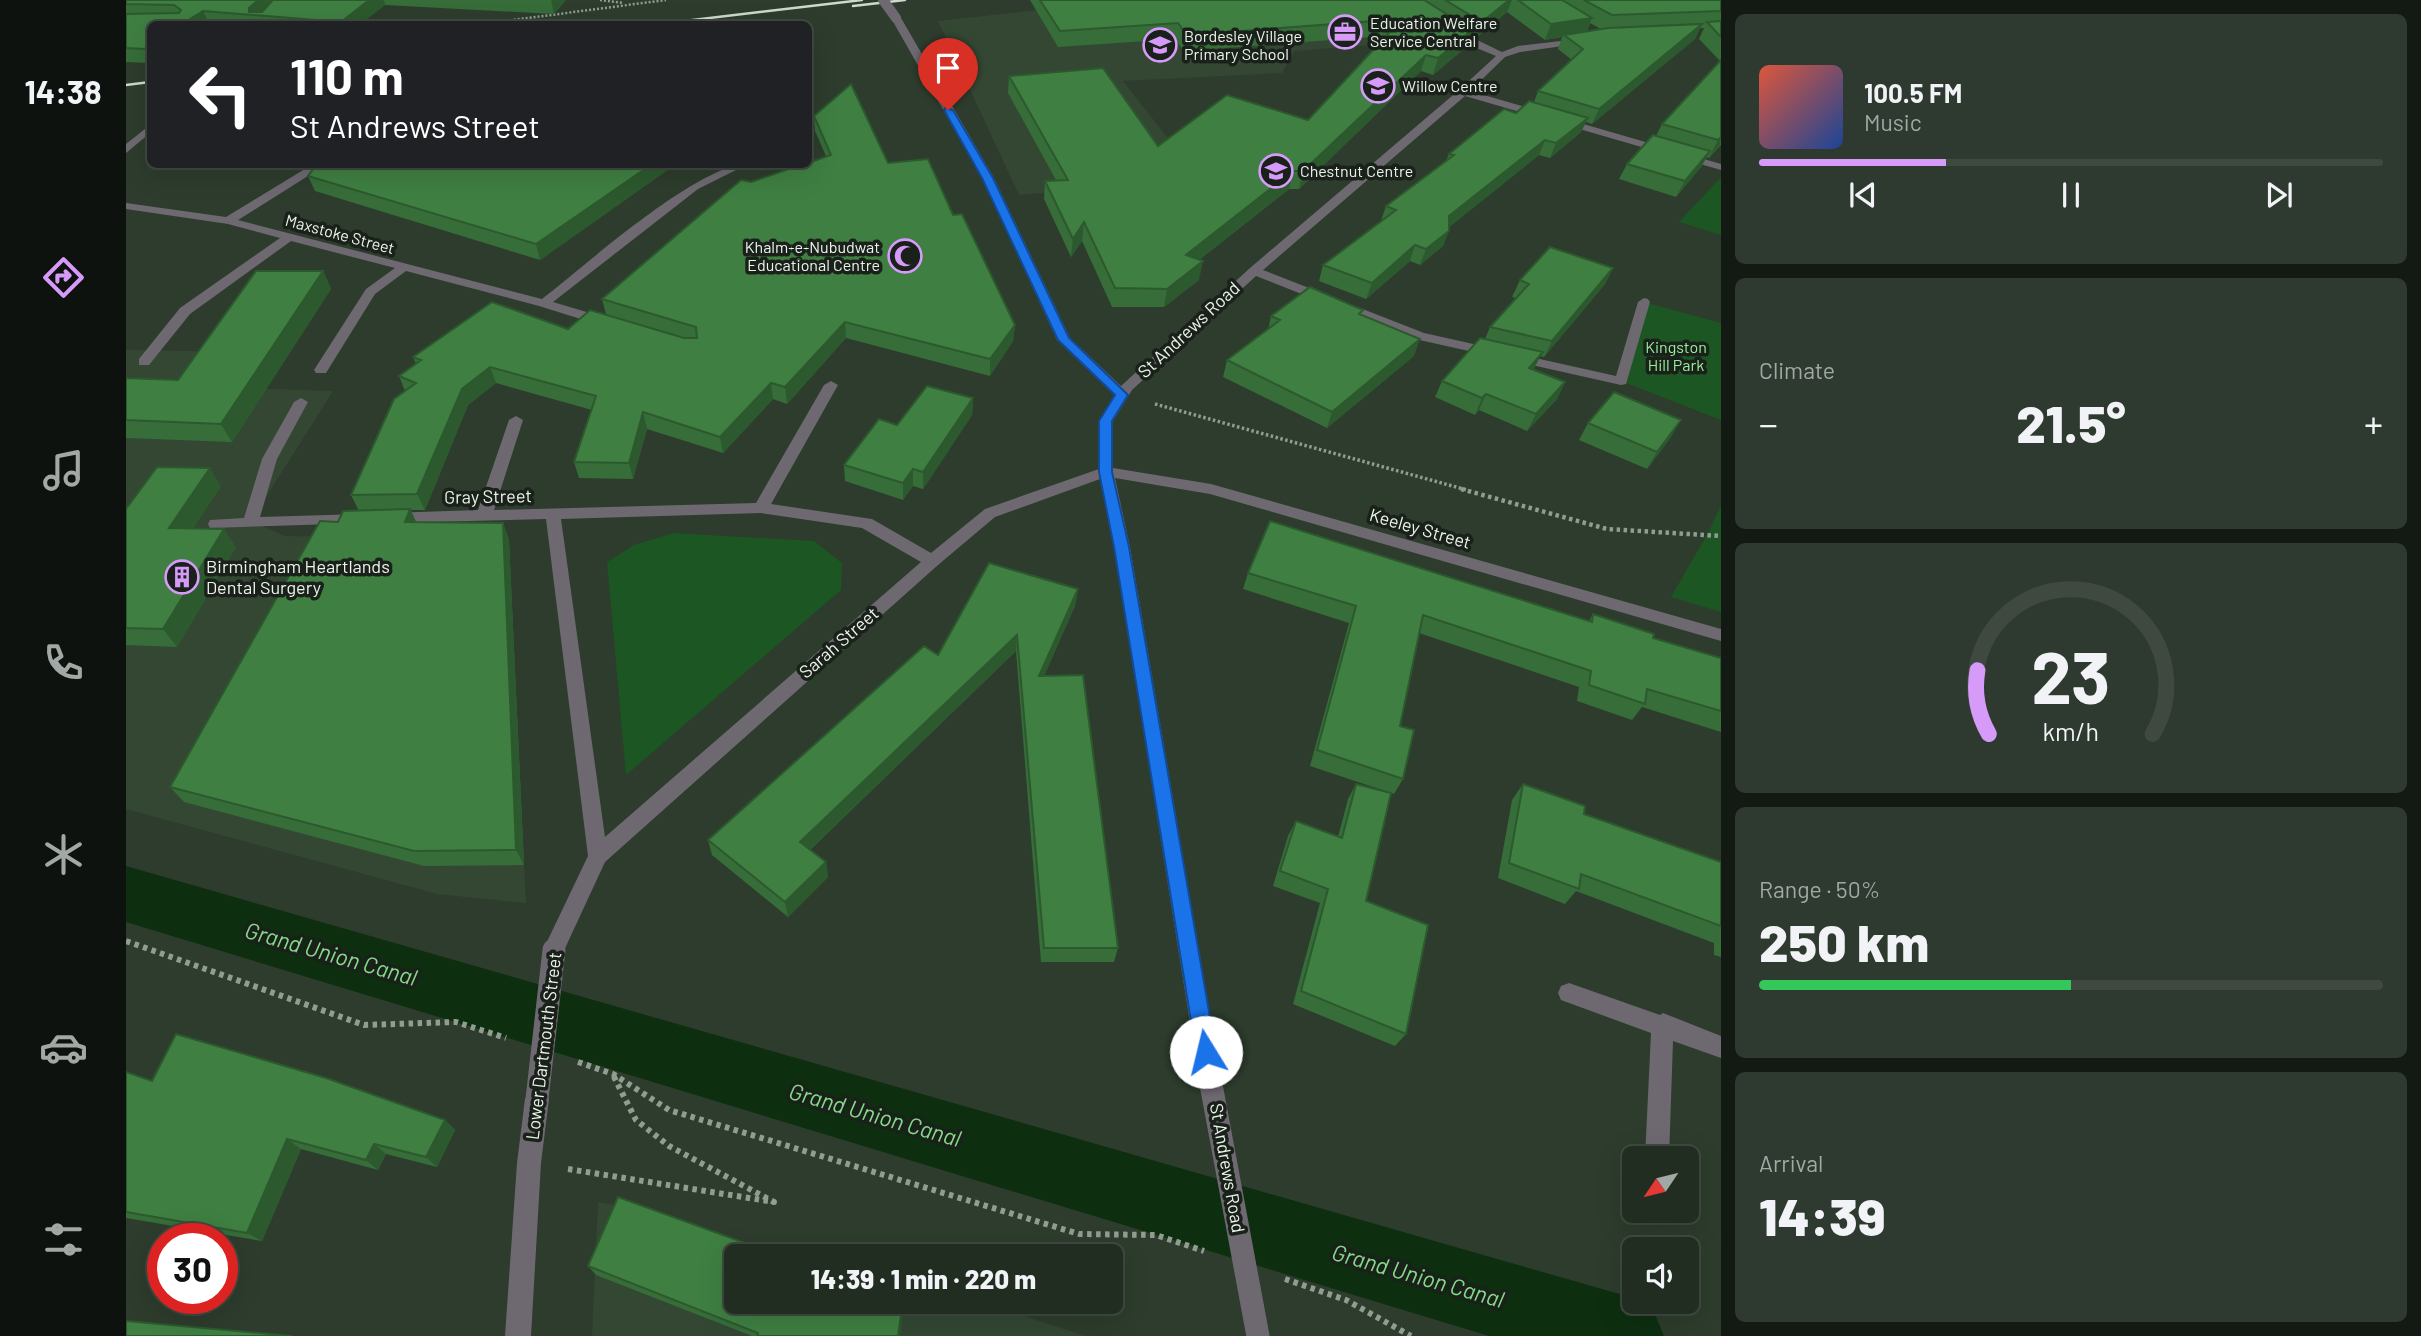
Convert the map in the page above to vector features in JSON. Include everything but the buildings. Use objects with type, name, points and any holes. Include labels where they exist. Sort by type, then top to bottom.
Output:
[{"type":"street","points":[[883,0],[988,178],[1064,340],[1122,395]]},
{"type":"street","points":[[1434,20],[1465,40],[1502,55]]},
{"type":"street","name":"St Andrews Road","points":[[1258,1336],[1210,1079],[1122,547],[1106,472],[1105,421],[1122,395],[1254,271],[1463,92],[1502,55],[1517,49],[1602,37]]},
{"type":"street","points":[[1463,92],[1721,167]]},
{"type":"street","points":[[126,150],[147,131]]},
{"type":"street","points":[[229,221],[315,168]]},
{"type":"street","points":[[544,303],[694,187],[734,168]]},
{"type":"street","name":"Maxstoke Street","points":[[126,206],[229,221],[544,303],[619,326]]},
{"type":"street","points":[[144,362],[185,310],[289,237]]},
{"type":"street","points":[[321,370],[370,292],[404,267]]},
{"type":"street","name":"St Andrews Road","points":[[1254,271],[1420,336],[1621,381],[1644,302]]},
{"type":"street","points":[[761,508],[831,385]]},
{"type":"street","points":[[251,521],[258,486],[271,452],[301,402]]},
{"type":"street","points":[[484,516],[516,420]]},
{"type":"street","name":"Sarah Street","points":[[598,856],[990,513],[1106,472]]},
{"type":"street","name":"Keeley Street","points":[[1106,472],[1212,489],[1721,635]]},
{"type":"street","name":"Gray Street","points":[[216,524],[761,508],[866,523],[932,561]]},
{"type":"street","points":[[553,515],[598,856]]},
{"type":"street","name":"Lower Dartmouth Street","points":[[518,1336],[529,1163],[554,950],[598,856]]},
{"type":"street","points":[[1569,993],[1721,1047]]},
{"type":"street","points":[[1657,1146],[1662,1024]]},
{"type":"path","points":[[600,0],[621,4],[643,0]]},
{"type":"path","points":[[505,21],[666,0]]},
{"type":"path","points":[[1122,395],[1607,529],[1721,536]]},
{"type":"path","points":[[126,941],[364,1025],[456,1022],[508,1039]]},
{"type":"path","points":[[573,1061],[613,1074],[669,1110],[1052,1226],[1079,1234],[1156,1235],[1207,1252]]},
{"type":"path","points":[[529,1163],[774,1202],[669,1146],[636,1121],[613,1074]]},
{"type":"path","points":[[1283,1278],[1346,1300],[1411,1336]]},
{"type":"shaded area","name":"Bordesley Village Primary School","points":[[1128,0],[1387,0],[1448,39],[1294,51],[1282,73],[1123,81],[1201,180],[1019,195],[938,21]]},
{"type":"shaded area","points":[[126,350],[197,351],[181,386],[333,391],[251,521],[285,536],[509,540],[526,903],[437,894],[126,809]]},
{"type":"shaded area","points":[[598,1202],[626,1207],[724,1250],[724,1314],[1017,1314],[1086,1336],[592,1336]]},
{"type":"green space","points":[[1721,177],[1721,235],[1679,222]]},
{"type":"green space","name":"Kingston Hill Park","points":[[1644,302],[1721,323],[1721,420],[1621,381]]},
{"type":"green space","points":[[1721,505],[1721,612],[1671,597]]},
{"type":"green space","points":[[674,533],[814,541],[842,563],[841,590],[626,775],[607,562],[634,545]]},
{"type":"waterway","name":"Grand Union Canal","points":[[126,894],[1623,1336]]},
{"type":"railway","points":[[684,21],[862,0]]},
{"type":"railway","points":[[853,6],[905,0]]},
{"type":"railway","points":[[126,85],[147,82]]},
{"type":"place","name":"Education Welfare Service Central","points":[[1345,32]]},
{"type":"place","name":"Bordesley Village Primary School","points":[[1160,45]]},
{"type":"place","name":"Willow Centre","points":[[1378,86]]},
{"type":"place","name":"Chestnut Centre","points":[[1276,171]]},
{"type":"place","name":"Khalm-e-Nubudwat Educational Centre","points":[[905,256]]},
{"type":"place","name":"Birmingham Heartlands Dental Surgery","points":[[182,577]]},
{"type":"route","points":[[948,110],[988,178],[1064,340],[1122,395],[1105,421],[1106,472],[1122,547],[1206,1052]]}]
